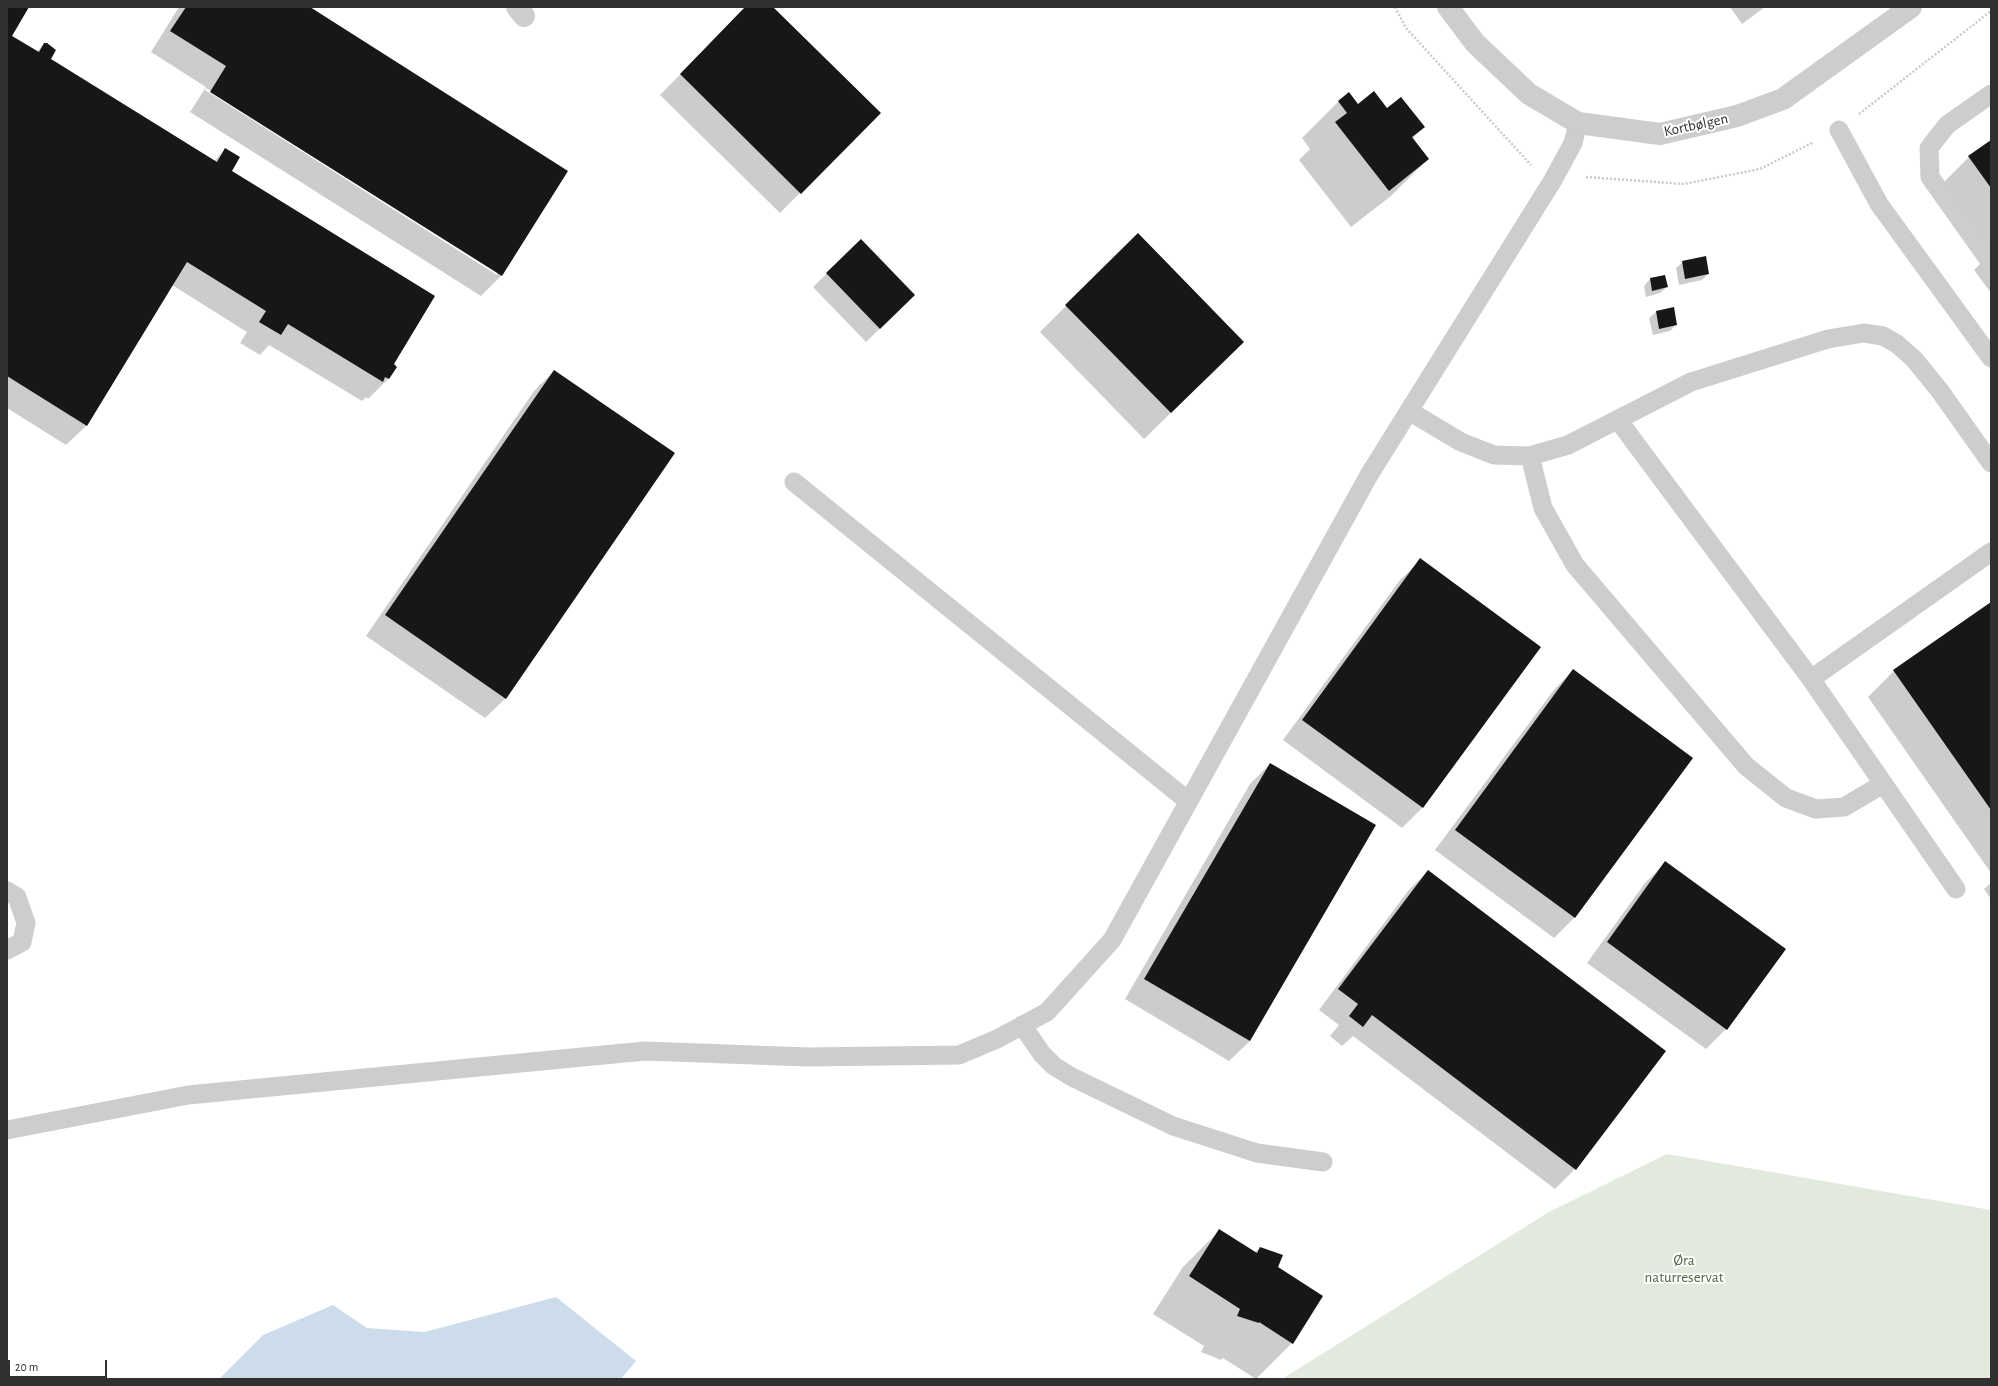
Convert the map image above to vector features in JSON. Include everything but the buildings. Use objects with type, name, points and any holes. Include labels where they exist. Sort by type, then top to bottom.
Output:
[{"type":"street","name":"Kortbølgen","points":[[1448,7],[1475,43],[1530,94],[1578,123],[1660,134],[1737,116],[1783,99],[1911,7]]},
{"type":"lane","points":[[1991,94],[1947,125],[1929,148],[1930,177],[1991,263]]},
{"type":"lane","points":[[7,1130],[188,1095],[645,1051],[808,1057],[959,1055],[997,1039],[1047,1012],[1112,940],[1369,475],[1553,180],[1573,143],[1578,123]]},
{"type":"lane","points":[[1839,130],[1879,204],[1991,358]]},
{"type":"lane","points":[[1409,410],[1468,445],[1494,455],[1530,456],[1568,445],[1691,382],[1828,339],[1864,333],[1883,336],[1897,344],[1914,359],[1940,391],[1991,462]]},
{"type":"lane","points":[[1618,420],[1811,679],[1956,889]]},
{"type":"lane","points":[[1530,456],[1543,508],[1575,565],[1746,766],[1786,798],[1816,809],[1844,807],[1883,784]]},
{"type":"lane","points":[[794,482],[1188,801]]},
{"type":"lane","points":[[1811,679],[1991,552]]},
{"type":"lane","points":[[7,891],[17,897],[26,922],[22,942],[7,950]]},
{"type":"lane","points":[[1022,1025],[1042,1054],[1054,1066],[1072,1077],[1173,1126],[1256,1153],[1323,1162]]},
{"type":"green space","name":"Øra naturreservat","points":[[1667,1154],[1991,1210],[1991,1379],[1282,1379],[1549,1212]]},
{"type":"water","points":[[556,1297],[636,1361],[621,1379],[219,1379],[263,1335],[333,1305],[367,1328],[425,1332]]}]
